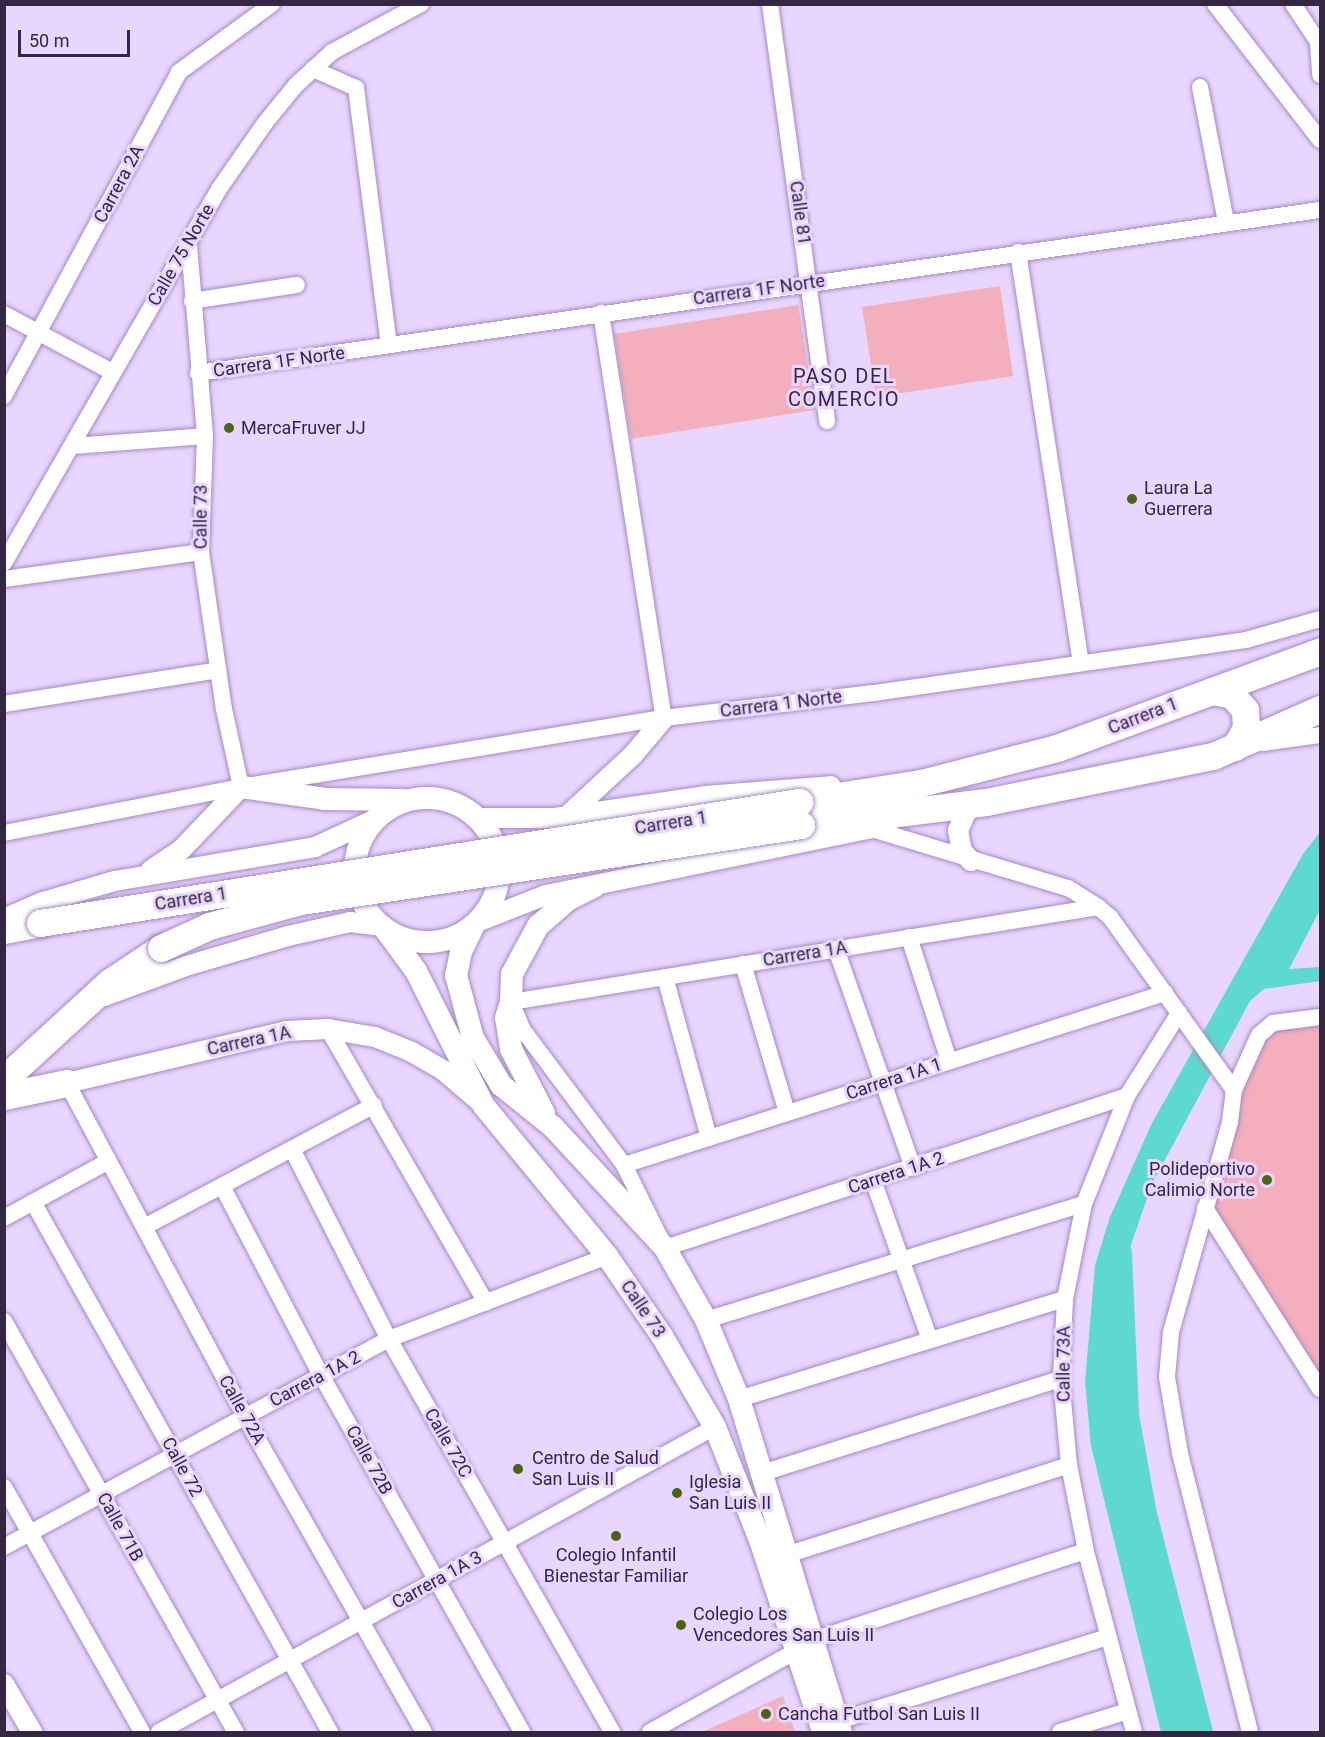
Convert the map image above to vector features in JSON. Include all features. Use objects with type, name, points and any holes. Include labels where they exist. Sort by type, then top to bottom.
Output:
[{"type":"highway","name":"Carrera 1","points":[[4,1079],[125,970],[161,948],[209,926],[301,901],[800,814],[1057,748],[1320,651]]},
{"type":"highway","points":[[1212,691],[1232,694],[1245,710],[1246,728],[1235,747]]},
{"type":"highway","name":"Carrera 1","points":[[4,930],[800,814],[986,802],[1178,763],[1235,747],[1320,709]]},
{"type":"highway","points":[[4,1096],[67,1083]]},
{"type":"main road","points":[[241,787],[326,799],[447,800],[478,818],[494,840],[500,873],[493,900],[476,924],[452,938],[427,942],[402,938],[383,927],[362,902],[354,872],[360,841],[374,820],[391,807],[410,800]]},
{"type":"main road","points":[[553,1127],[523,1078],[511,1049],[506,1018],[511,1002],[512,974],[530,937],[558,907],[594,887]]},
{"type":"main road","name":"Calle 73","points":[[476,924],[456,975],[472,1038],[501,1085],[553,1127],[665,1248],[706,1320],[739,1399],[759,1474],[786,1555],[805,1645]]},
{"type":"main road","name":"Calle 73","points":[[383,927],[420,978],[484,1106],[607,1256],[662,1336],[715,1427],[805,1645],[834,1729]]},
{"type":"street","name":"Carrera 2A","points":[[4,396],[179,72],[272,4]]},
{"type":"street","name":"Calle 75 Norte","points":[[4,564],[73,446],[111,372],[189,245],[219,189],[265,123],[332,52],[421,4]]},
{"type":"street","name":"Calle 81","points":[[770,4],[811,283],[827,422]]},
{"type":"street","points":[[1215,4],[1320,140]]},
{"type":"street","points":[[1293,4],[1319,44],[1320,75]]},
{"type":"street","points":[[314,69],[356,88],[389,345]]},
{"type":"street","points":[[1200,87],[1226,222]]},
{"type":"street","name":"Carrera 1F Norte","points":[[198,373],[1018,252],[1320,210]]},
{"type":"street","name":"Calle 73","points":[[189,245],[205,436],[201,552],[218,670],[241,787]]},
{"type":"street","points":[[1018,252],[1081,662]]},
{"type":"street","points":[[192,301],[297,285]]},
{"type":"street","points":[[566,817],[633,755],[664,718],[601,313]]},
{"type":"street","points":[[4,314],[111,372]]},
{"type":"street","points":[[73,446],[205,436]]},
{"type":"street","points":[[4,579],[201,552]]},
{"type":"street","name":"Carrera 1 Norte","points":[[4,833],[241,787],[664,718],[874,693],[1246,640],[1320,619]]},
{"type":"street","points":[[4,704],[218,670]]},
{"type":"street","name":"Carrera 1","points":[[1235,747],[1320,735]]},
{"type":"street","points":[[478,818],[566,817],[764,790],[921,783]]},
{"type":"street","points":[[141,876],[182,849],[241,787]]},
{"type":"street","points":[[476,924],[530,900],[872,829],[986,802]]},
{"type":"street","points":[[971,861],[962,851],[958,830],[967,811],[986,802]]},
{"type":"street","points":[[4,919],[76,891],[141,876],[315,847],[374,820]]},
{"type":"street","points":[[872,829],[971,861],[1068,888],[1098,907],[1110,917],[1234,1090]]},
{"type":"street","name":"Carrera 1A","points":[[511,1002],[1098,907]]},
{"type":"street","points":[[85,1004],[148,979],[288,936],[350,922],[383,927]]},
{"type":"street","points":[[909,937],[949,1061]]},
{"type":"street","points":[[836,949],[913,1168]]},
{"type":"street","points":[[743,964],[788,1113]]},
{"type":"street","points":[[665,977],[709,1138]]},
{"type":"street","name":"Carrera 1A 1","points":[[624,1165],[1165,993]]},
{"type":"street","points":[[511,1002],[523,1030],[624,1165],[665,1248]]},
{"type":"street","name":"Calle 73A","points":[[1134,1732],[1086,1551],[1069,1466],[1061,1379],[1065,1299],[1084,1204],[1127,1096],[1179,1013]]},
{"type":"street","points":[[1250,1732],[1180,1453],[1167,1377],[1171,1332],[1230,1122],[1234,1090],[1259,1035],[1267,1028],[1320,1017]]},
{"type":"street","points":[[328,1029],[374,1105],[486,1303]]},
{"type":"street","name":"Carrera 1A","points":[[67,1083],[287,1031],[328,1029],[375,1037],[410,1051],[450,1074],[484,1106]]},
{"type":"street","name":"Calle 72A","points":[[67,1083],[245,1417],[424,1732]]},
{"type":"street","name":"Carrera 1A 2","points":[[665,1248],[1127,1096]]},
{"type":"street","points":[[144,1227],[374,1105]]},
{"type":"street","name":"Calle 72C","points":[[292,1149],[389,1339],[612,1732]]},
{"type":"street","points":[[4,1218],[108,1161]]},
{"type":"street","points":[[873,1180],[930,1340]]},
{"type":"street","name":"Calle 72B","points":[[222,1186],[321,1376],[522,1732]]},
{"type":"street","name":"Calle 72","points":[[33,1202],[330,1732]]},
{"type":"street","points":[[706,1320],[1084,1204]]},
{"type":"street","points":[[1205,1208],[1320,1389]]},
{"type":"street","name":"Carrera 1A 2","points":[[4,1547],[389,1339],[607,1256]]},
{"type":"street","points":[[739,1399],[1065,1299]]},
{"type":"street","name":"Calle 71B","points":[[4,1321],[236,1732]]},
{"type":"street","points":[[759,1474],[1061,1379]]},
{"type":"street","name":"Carrera 1A 3","points":[[159,1732],[715,1427]]},
{"type":"street","points":[[786,1555],[1069,1466]]},
{"type":"street","points":[[4,1487],[142,1732]]},
{"type":"street","points":[[650,1732],[805,1645],[1086,1551]]},
{"type":"street","points":[[834,1729],[1108,1637]]},
{"type":"street","points":[[4,1684],[32,1732]]},
{"type":"street","points":[[1060,1732],[1128,1711]]},
{"type":"shaded area","points":[[1000,286],[1013,376],[876,397],[862,307]]},
{"type":"shaded area","points":[[798,305],[815,410],[631,439],[614,334]]},
{"type":"shaded area","points":[[1320,832],[1320,910],[1289,969],[1320,967],[1320,981],[1264,989],[1250,1001],[1152,1184],[1122,1271],[1111,1382],[1118,1441],[1189,1732],[1161,1732],[1091,1446],[1085,1382],[1095,1265],[1110,1217],[1152,1123],[1303,854]]},
{"type":"shaded area","name":"Polideportivo Calimio Norte","points":[[1320,1017],[1320,1389],[1205,1208],[1259,1035]]},
{"type":"shaded area","name":"Cancha Futbol San Luis II","points":[[783,1696],[795,1732],[702,1732]]},
{"type":"waterway","points":[[1118,1253],[1125,1415],[1143,1514],[1199,1732]]},
{"type":"place","name":"MercaFruver JJ","points":[[229,428]]},
{"type":"place","name":"Laura La Guerrera","points":[[1132,499]]},
{"type":"place","name":"Polideportivo Calimio Norte","points":[[1267,1180]]},
{"type":"place","name":"Centro de Salud San Luis II","points":[[518,1469]]},
{"type":"place","name":"Iglesia San Luis II","points":[[677,1493]]},
{"type":"place","name":"Colegio Infantil Bienestar Familiar","points":[[616,1536]]},
{"type":"place","name":"Colegio Los Vencedores San Luis II","points":[[681,1625]]},
{"type":"place","name":"Cancha Futbol San Luis II","points":[[766,1714]]},
{"type":"district","name":"PASO DEL COMERCIO","points":[[844,388]]}]
